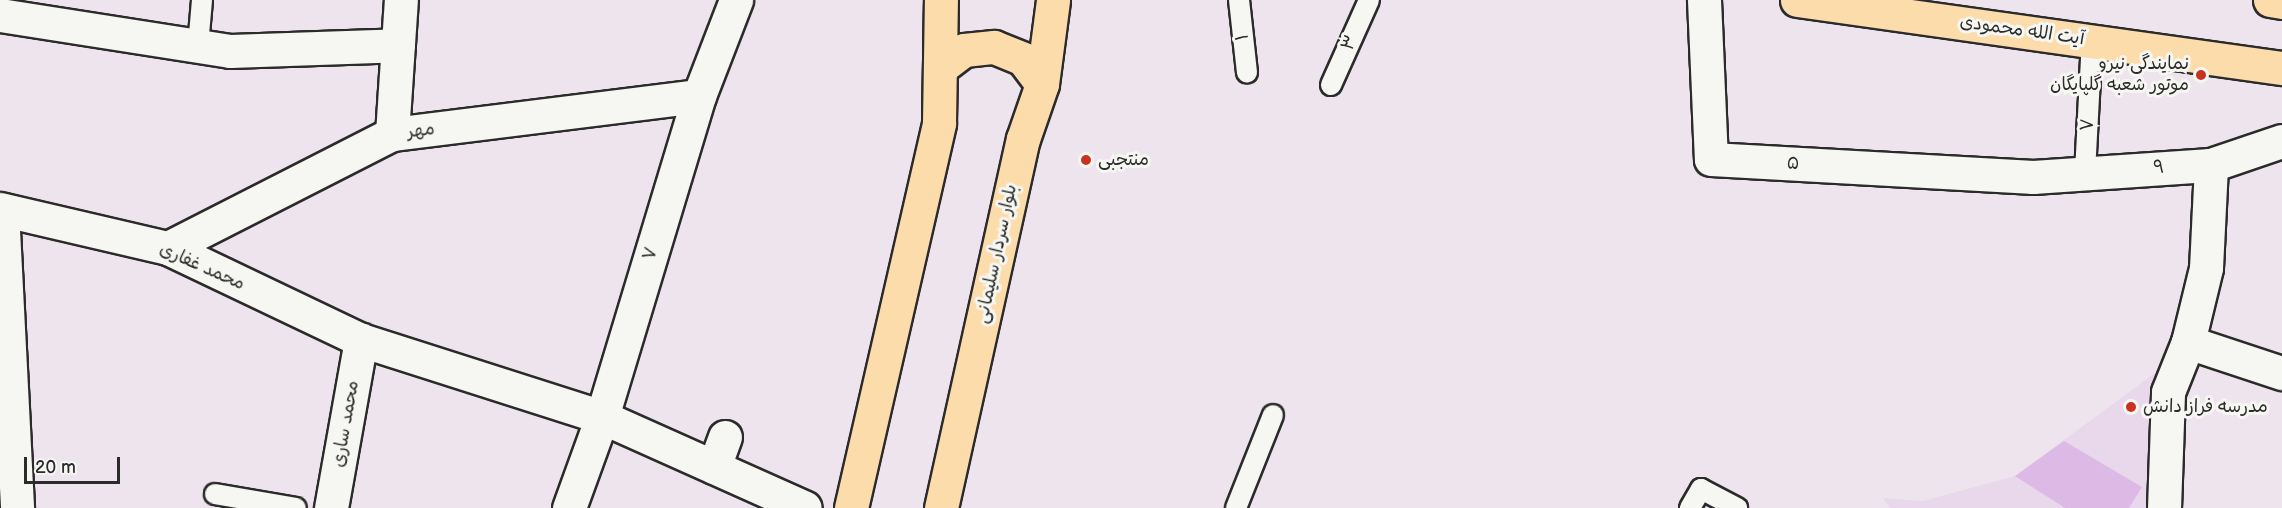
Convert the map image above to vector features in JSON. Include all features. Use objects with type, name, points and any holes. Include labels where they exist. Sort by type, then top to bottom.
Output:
[{"type":"highway","points":[[851,508],[939,123],[941,0]]},
{"type":"highway","name":"بلوار سردار سلیمانی","points":[[941,508],[1023,139],[1042,84],[1053,0]]},
{"type":"highway","name":"آیت الله محمودی","points":[[1797,0],[2282,68]]},
{"type":"highway","points":[[2270,0],[2282,2]]},
{"type":"highway","points":[[940,68],[964,50],[994,46],[1023,59],[1042,84]]},
{"type":"street","points":[[392,134],[400,0]]},
{"type":"street","name":"۷","points":[[569,508],[602,417],[699,96],[736,0]]},
{"type":"street","name":"۵","points":[[1704,0],[1711,159],[2033,177]]},
{"type":"street","points":[[0,15],[230,51],[398,45]]},
{"type":"street","name":"مهر","points":[[168,248],[392,134],[699,96]]},
{"type":"street","name":"۹","points":[[2033,177],[2211,165],[2282,141]]},
{"type":"street","points":[[2164,508],[2168,392],[2188,342],[2206,268],[2211,165]]},
{"type":"street","points":[[1,210],[17,508]]},
{"type":"street","name":"محمد غفاری","points":[[1,210],[168,248],[361,340],[602,417],[805,508]]},
{"type":"street","name":"محمد ساری","points":[[331,508],[361,340]]},
{"type":"street","points":[[2188,342],[2282,373]]},
{"type":"street","points":[[714,468],[725,437]]},
{"type":"lane","points":[[198,46],[202,0]]},
{"type":"lane","name":"۱","points":[[1239,0],[1247,73]]},
{"type":"lane","name":"۳","points":[[1331,85],[1369,0]]},
{"type":"lane","name":"۷","points":[[2085,174],[2092,41]]},
{"type":"lane","points":[[1236,508],[1273,415]]},
{"type":"lane","points":[[1690,508],[1701,489],[1737,508]]},
{"type":"lane","points":[[214,494],[296,508]]},
{"type":"shaded area","name":"مدرسه فراز دانش","points":[[2155,373],[2150,508],[1890,508],[1883,498],[1923,501],[2015,476]]},
{"type":"building","points":[[2064,441],[2142,487],[2129,508],[2065,508],[2015,476]]},
{"type":"place","name":"نمایندگی نیرو موتور شعبه گلپايگان","points":[[2201,75]]},
{"type":"place","name":"منتجبی","points":[[1086,160]]},
{"type":"place","name":"مدرسه فراز دانش","points":[[2131,407]]}]
